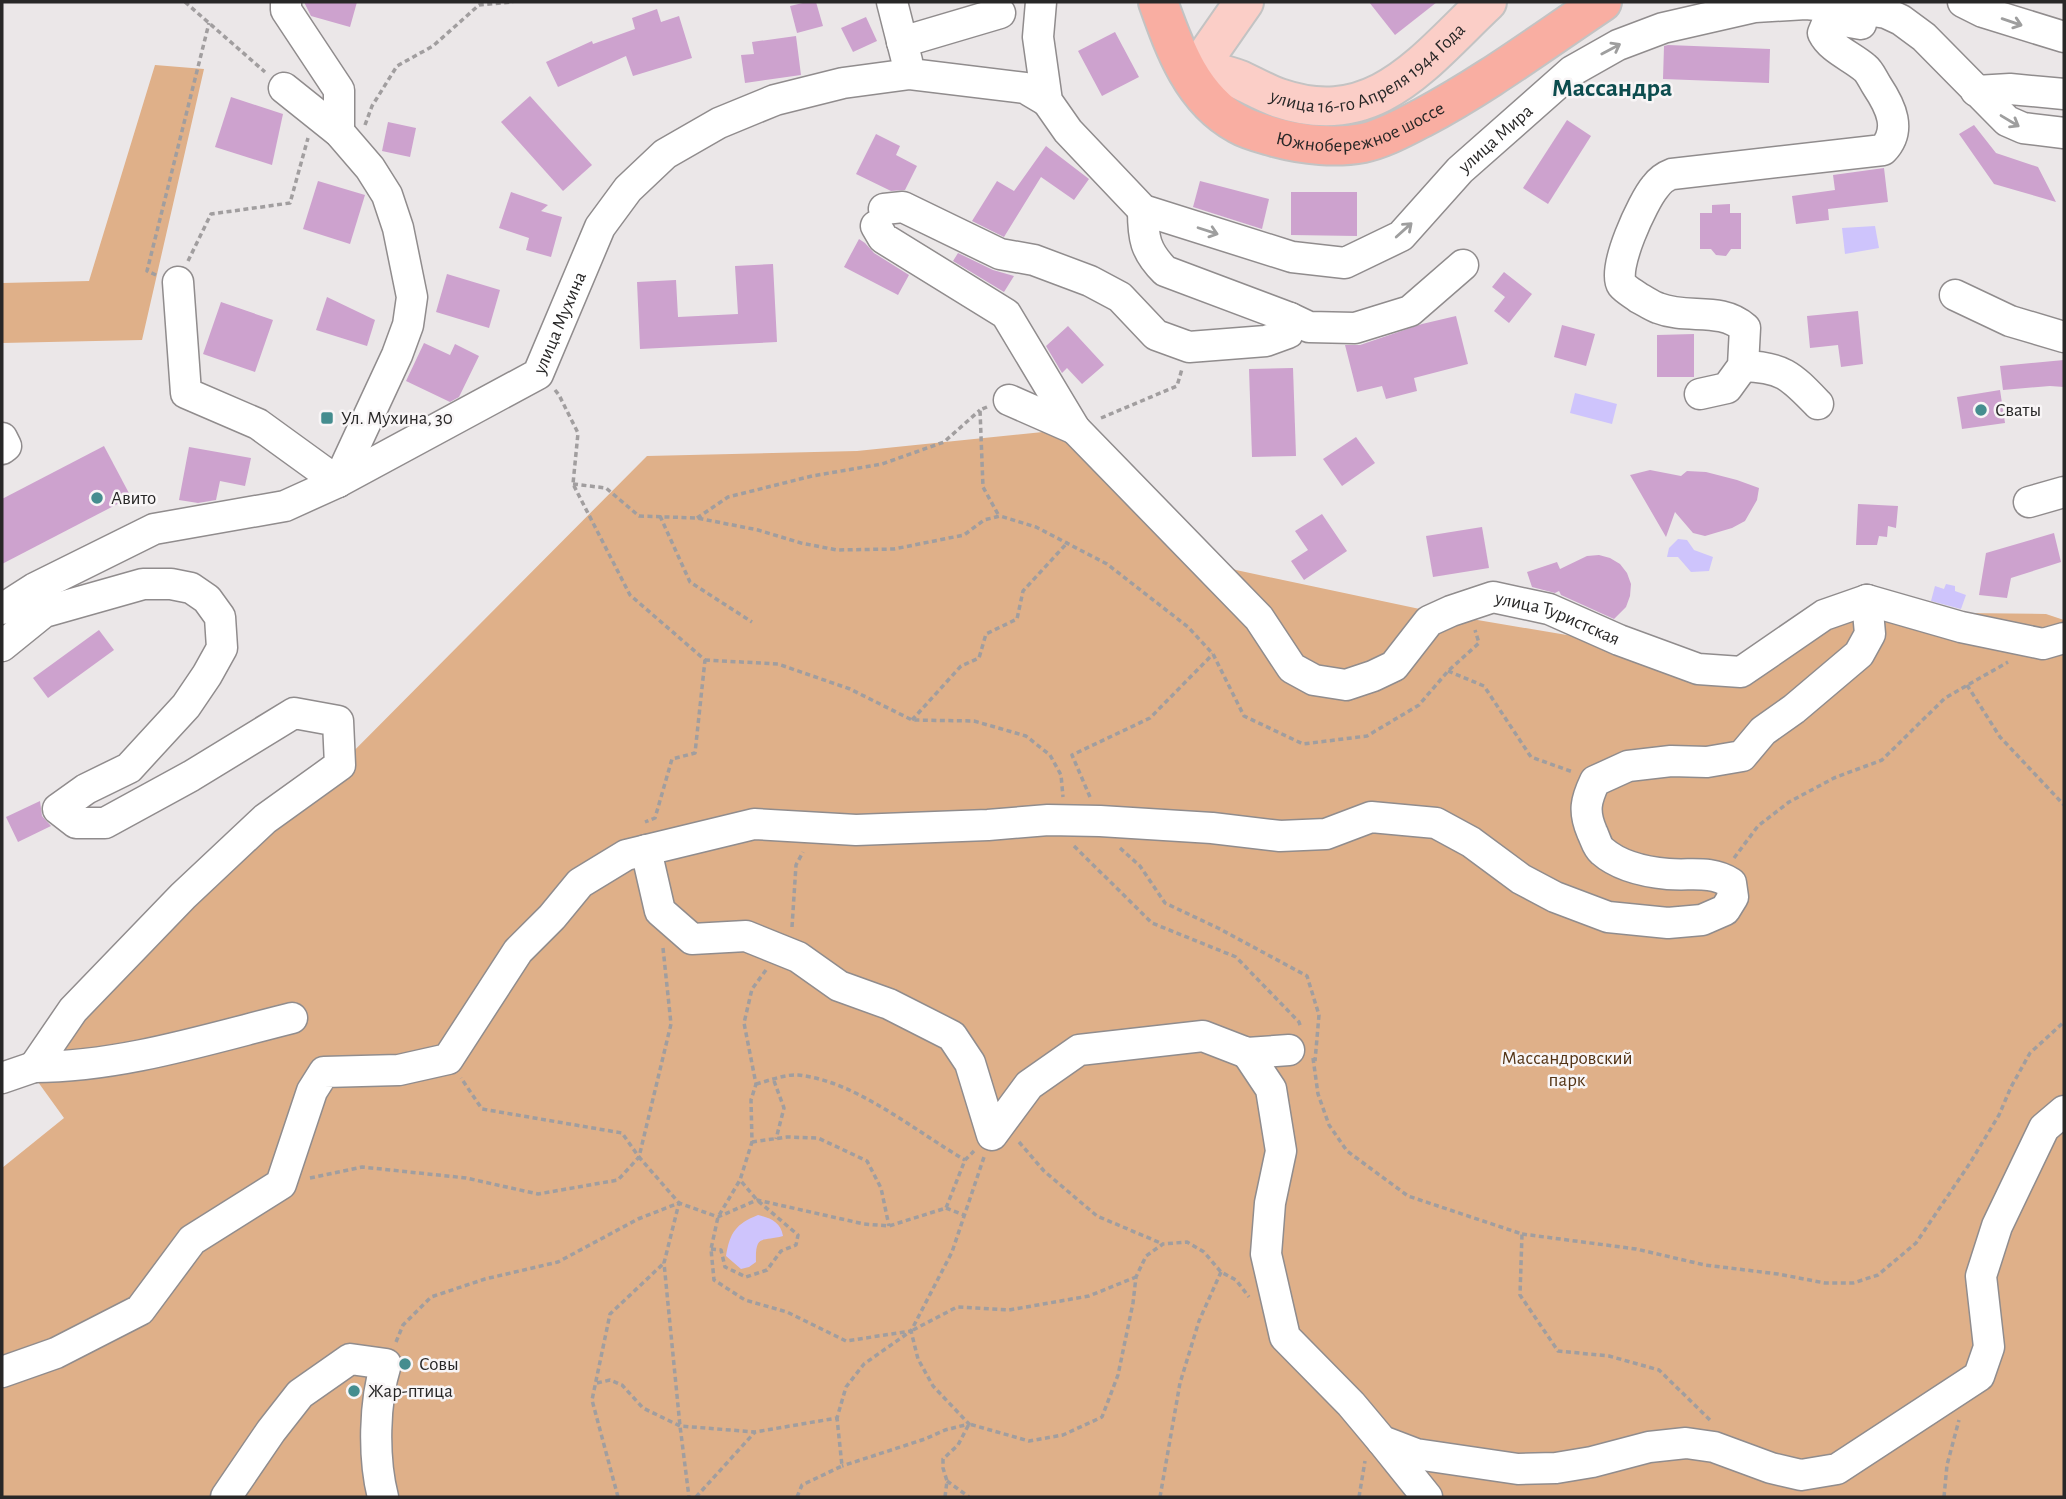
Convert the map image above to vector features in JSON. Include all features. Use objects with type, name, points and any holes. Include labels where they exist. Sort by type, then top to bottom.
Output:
[{"type":"highway","name":"Южнобережное шоссе","points":[[1158,2],[1185,70],[1202,95],[1218,110],[1237,124],[1260,133],[1291,141],[1326,145],[1363,143],[1398,130],[1453,102],[1602,2]]},
{"type":"highway","name":"Южнобережное шоссе","points":[[1170,2],[1198,68],[1214,92],[1228,105],[1247,115],[1298,129],[1349,129],[1376,123],[1410,106],[1485,60],[1569,2]]},
{"type":"main road","points":[[1198,68],[1244,2]]},
{"type":"main road","name":"улица 16-го Апреля 1944 Года","points":[[1198,68],[1237,79],[1279,98],[1311,106],[1340,107],[1371,99],[1403,82],[1487,2]]},
{"type":"street","points":[[286,2],[286,10],[339,90],[347,141]]},
{"type":"street","points":[[892,2],[910,75]]},
{"type":"street","name":"улица Мира","points":[[1041,2],[1038,37],[1047,101],[1068,131],[1143,210],[1292,257],[1345,263],[1401,236],[1460,170],[1572,71],[1618,45],[1663,28],[1755,7],[1806,4],[1886,13],[1924,37],[2007,121],[2022,128],[2064,133]]},
{"type":"street","points":[[1963,2],[1983,12],[2064,37]]},
{"type":"street","points":[[902,43],[1000,13]]},
{"type":"street","points":[[1700,394],[1727,388],[1743,366],[1745,328],[1734,319],[1720,314],[1706,316],[1660,309],[1623,287],[1618,277],[1620,260],[1647,200],[1662,179],[1672,174],[1883,150],[1892,141],[1894,127],[1887,100],[1866,69],[1828,41],[1823,33],[1828,21],[1844,21],[1924,37]]},
{"type":"street","name":"улица Мухина","points":[[2,609],[40,600],[154,529],[285,506],[338,482],[538,374],[600,227],[628,189],[665,154],[719,123],[775,100],[843,83],[910,75],[1025,88],[1047,101]]},
{"type":"street","points":[[178,282],[186,393],[258,424],[338,482],[397,355],[408,325],[412,297],[398,229],[387,195],[370,168],[347,141],[284,88]]},
{"type":"street","points":[[1976,91],[2010,89],[2064,94]]},
{"type":"street","points":[[1074,429],[1006,314],[883,238],[880,218],[903,207],[1000,254],[1034,260],[1090,281],[1120,296],[1156,335],[1189,347],[1266,341],[1288,333],[1290,318]]},
{"type":"street","points":[[1143,210],[1143,232],[1150,256],[1165,271],[1309,327],[1354,328],[1410,311],[1463,265]]},
{"type":"street","points":[[1955,295],[2010,321],[2064,337]]},
{"type":"street","points":[[1743,366],[1770,367],[1794,379],[1818,404]]},
{"type":"street","points":[[1009,400],[1074,429]]},
{"type":"street","name":"улица Туристская","points":[[1074,429],[1259,618],[1292,668],[1314,680],[1346,685],[1373,676],[1394,666],[1429,621],[1493,597],[1549,609],[1619,640],[1698,669],[1741,673],[1824,615],[1867,600]]},
{"type":"street","points":[[2,438],[6,446],[2,449]]},
{"type":"street","points":[[2029,502],[2064,492]]},
{"type":"street","points":[[2,646],[40,600],[143,584],[172,584],[191,588],[207,599],[220,617],[222,648],[186,706],[129,768],[86,789],[58,809],[76,823],[105,823],[191,776],[294,713],[338,721],[340,765],[265,819],[183,896],[73,1010],[34,1067]]},
{"type":"street","points":[[2,1371],[56,1353],[140,1310],[192,1240],[281,1184],[313,1091],[324,1072],[400,1070],[449,1059],[519,951],[580,883],[636,853],[754,824],[856,830],[1048,820],[1100,821],[1212,828],[1280,836],[1326,834],[1371,817],[1436,822],[1471,842],[1521,879],[1555,897],[1608,916],[1668,923],[1702,920],[1725,910],[1733,897],[1731,883],[1721,877],[1698,872],[1671,874],[1644,871],[1619,862],[1600,850],[1590,827],[1585,802],[1595,780],[1628,766],[1671,761],[1707,762],[1742,755],[1763,731],[1794,709],[1859,654],[1870,634],[1867,600],[1961,627],[2054,641]]},
{"type":"street","points":[[636,853],[660,911],[691,939],[746,936],[789,943],[798,957],[839,986],[889,1004],[952,1036],[970,1063],[997,1128]]},
{"type":"street","points":[[2,1078],[34,1067],[70,1067],[145,1053],[292,1018]]},
{"type":"street","points":[[997,1128],[1029,1085],[1079,1050],[1203,1037],[1247,1053],[1304,1050]]},
{"type":"street","points":[[1247,1053],[1271,1089],[1281,1151],[1270,1203],[1266,1254],[1285,1337],[1351,1404],[1427,1497]]},
{"type":"street","points":[[1382,1441],[1416,1454],[1518,1469],[1556,1468],[1649,1447],[1686,1443],[1714,1447],[1770,1468],[1801,1475],[1837,1469],[1979,1376],[1989,1347],[1981,1276],[1997,1226],[2044,1128],[2064,1111]]},
{"type":"street","points":[[226,1497],[300,1394],[350,1359],[386,1364],[379,1386],[377,1473],[383,1497]]},
{"type":"path","points":[[185,2],[284,88]]},
{"type":"path","points":[[347,141],[397,66],[433,46],[479,5],[513,2]]},
{"type":"path","points":[[147,271],[209,23]]},
{"type":"path","points":[[178,282],[211,214],[290,203],[315,113]]},
{"type":"path","points":[[1074,429],[1177,386],[1189,347]]},
{"type":"path","points":[[538,374],[559,395],[578,433],[573,484],[630,596],[705,660],[778,664],[850,689],[912,720],[974,721],[1026,736],[1051,755],[1061,775],[1064,806],[1048,820],[1152,923],[1236,957],[1298,1022],[1304,1050],[1329,1125],[1347,1151],[1408,1196],[1522,1234],[1636,1249],[1704,1265],[1825,1283],[1853,1283],[1878,1275],[1916,1243],[1999,1115],[2030,1053],[2064,1022]]},
{"type":"path","points":[[697,518],[728,497],[812,476],[882,464],[944,442],[979,410],[1009,400]]},
{"type":"path","points":[[979,410],[983,487],[1000,516]]},
{"type":"path","points":[[573,484],[606,488],[639,516],[697,518],[758,530],[827,549],[894,549],[964,535],[984,520],[1000,516],[1036,527],[1068,542],[1023,591],[1017,619],[986,634],[979,658],[961,666],[912,720]]},
{"type":"path","points":[[660,516],[690,582],[752,622]]},
{"type":"path","points":[[1721,877],[1758,826],[1789,802],[1834,778],[1882,761],[1945,698],[2054,641]]},
{"type":"path","points":[[1213,654],[1150,718],[1072,755],[1108,838],[1140,866],[1165,903],[1307,976],[1319,1015],[1304,1050]]},
{"type":"path","points":[[636,853],[635,827],[655,818],[672,759],[695,753],[705,660]]},
{"type":"path","points":[[1448,671],[1484,685],[1531,757],[1595,780]]},
{"type":"path","points":[[1967,685],[2000,737],[2064,805]]},
{"type":"path","points":[[807,846],[796,865],[789,943],[752,989],[744,1023],[755,1084],[751,1100],[752,1142],[740,1180],[718,1217],[711,1249],[715,1280],[745,1300],[787,1312],[846,1341],[911,1331]]},
{"type":"path","points":[[281,1184],[362,1167],[466,1178],[538,1194],[618,1180],[639,1157],[671,1024],[660,911]]},
{"type":"path","points":[[449,1059],[482,1109],[622,1133],[679,1203],[718,1217],[757,1200],[864,1224],[889,1226],[946,1208],[965,1216]]},
{"type":"path","points":[[755,1084],[795,1075],[826,1080],[876,1104],[965,1160]]},
{"type":"path","points":[[774,1080],[784,1108],[776,1139]]},
{"type":"path","points":[[946,1208],[965,1160],[997,1128]]},
{"type":"path","points":[[970,1424],[933,1385],[918,1359],[911,1331],[952,1252],[997,1128]]},
{"type":"path","points":[[997,1128],[1097,1216],[1163,1244],[1187,1242],[1204,1252],[1221,1272],[1236,1280],[1251,1300]]},
{"type":"path","points":[[752,1142],[818,1139],[867,1161],[881,1188],[889,1226]]},
{"type":"path","points":[[711,1249],[722,1250],[725,1267],[746,1277],[768,1270],[780,1251],[796,1245],[798,1235],[757,1200],[740,1180]]},
{"type":"path","points":[[679,1203],[664,1264],[689,1497]]},
{"type":"path","points":[[386,1364],[403,1325],[431,1297],[485,1279],[558,1262],[638,1219],[679,1203]]},
{"type":"path","points":[[1522,1234],[1520,1295],[1558,1351],[1609,1356],[1659,1370],[1712,1422]]},
{"type":"path","points":[[797,1497],[802,1485],[842,1466],[945,1430],[970,1424],[1029,1441],[1062,1435],[1102,1417],[1118,1375],[1136,1277],[1146,1256],[1163,1244]]},
{"type":"path","points":[[618,1497],[592,1400],[610,1314],[664,1264]]},
{"type":"path","points":[[1160,1497],[1180,1383],[1199,1321],[1221,1272]]},
{"type":"path","points":[[842,1466],[837,1418],[846,1387],[863,1364],[911,1331],[957,1307],[1009,1310],[1089,1296],[1136,1277]]},
{"type":"path","points":[[1944,1497],[1947,1465],[1961,1410],[1979,1376]]},
{"type":"path","points":[[597,1383],[610,1380],[622,1385],[643,1408],[680,1426],[755,1432],[837,1418]]},
{"type":"path","points":[[945,1497],[947,1481],[943,1460],[958,1445],[970,1424]]},
{"type":"path","points":[[696,1497],[755,1432]]},
{"type":"path","points":[[947,1481],[969,1497]]},
{"type":"green space","points":[[155,65],[204,69],[142,340],[2,343],[2,283],[89,281]]},
{"type":"green space","name":"Массандровский парк","points":[[1082,428],[1199,556],[1236,570],[1448,615],[1756,667],[1850,603],[1961,613],[2046,614],[2064,620],[2064,1497],[2,1497],[2,1168],[64,1118],[25,1064],[317,788],[647,456],[857,451]]},
{"type":"shaded area","points":[[1875,226],[1879,248],[1845,254],[1842,228]]},
{"type":"shaded area","points":[[1575,393],[1617,404],[1612,424],[1570,413]]},
{"type":"shaded area","points":[[1678,539],[1687,540],[1694,550],[1713,557],[1709,571],[1691,572],[1678,557],[1667,557],[1669,548]]},
{"type":"shaded area","points":[[1946,584],[1955,586],[1955,591],[1966,595],[1961,609],[1931,601],[1935,586],[1944,589]]},
{"type":"shaded area","points":[[758,1215],[777,1224],[783,1236],[762,1240],[757,1247],[756,1262],[741,1269],[726,1256],[730,1241],[739,1226]]},
{"type":"building","points":[[304,2],[357,2],[350,27],[311,16]]},
{"type":"building","points":[[816,2],[823,26],[797,33],[790,6]]},
{"type":"building","points":[[1369,2],[1437,2],[1395,35]]},
{"type":"building","points":[[657,9],[661,22],[679,16],[692,58],[633,76],[626,56],[558,87],[546,62],[592,41],[593,44],[635,29],[632,18]]},
{"type":"building","points":[[866,17],[877,41],[853,52],[841,28]]},
{"type":"building","points":[[1115,32],[1139,77],[1102,96],[1078,51]]},
{"type":"building","points":[[796,36],[801,75],[745,83],[741,55],[754,54],[752,42]]},
{"type":"building","points":[[1664,46],[1770,49],[1769,83],[1663,79]]},
{"type":"building","points":[[530,96],[592,165],[563,191],[501,122]]},
{"type":"building","points":[[231,97],[283,114],[272,165],[215,147]]},
{"type":"building","points":[[1567,120],[1591,136],[1548,204],[1523,188]]},
{"type":"building","points":[[388,122],[416,128],[410,157],[382,151]]},
{"type":"building","points":[[1974,125],[1996,153],[2038,167],[2056,202],[1994,184],[1959,134]]},
{"type":"building","points":[[876,134],[900,146],[896,155],[917,166],[905,190],[891,191],[856,174]]},
{"type":"building","points":[[1046,146],[1089,179],[1074,200],[1041,177],[1004,237],[972,221],[997,181],[1014,191]]},
{"type":"building","points":[[1884,168],[1888,202],[1828,209],[1829,220],[1796,224],[1792,196],[1835,190],[1833,175]]},
{"type":"building","points":[[318,181],[365,195],[350,244],[303,229]]},
{"type":"building","points":[[1200,181],[1269,199],[1262,229],[1193,207]]},
{"type":"building","points":[[511,192],[548,205],[541,211],[562,217],[551,257],[526,250],[529,238],[499,228]]},
{"type":"building","points":[[1291,192],[1357,192],[1357,236],[1291,235]]},
{"type":"building","points":[[1730,204],[1730,213],[1741,213],[1741,249],[1731,249],[1726,256],[1716,255],[1711,249],[1700,249],[1700,213],[1712,213],[1712,205]]},
{"type":"building","points":[[859,239],[874,253],[909,275],[898,295],[844,267]]},
{"type":"building","points":[[958,253],[993,270],[1014,276],[1004,292],[953,261]]},
{"type":"building","points":[[773,264],[777,342],[640,349],[637,282],[676,280],[678,317],[738,314],[735,266]]},
{"type":"building","points":[[1504,272],[1532,294],[1509,323],[1494,311],[1505,297],[1492,287]]},
{"type":"building","points":[[447,274],[500,290],[489,328],[436,312]]},
{"type":"building","points":[[327,297],[375,320],[367,346],[316,330]]},
{"type":"building","points":[[221,302],[273,320],[255,372],[203,354]]},
{"type":"building","points":[[1858,311],[1863,364],[1841,367],[1838,345],[1810,348],[1807,316]]},
{"type":"building","points":[[1456,316],[1468,364],[1414,378],[1417,391],[1386,399],[1382,386],[1357,392],[1345,345],[1360,345],[1422,324]]},
{"type":"building","points":[[1562,325],[1595,334],[1586,366],[1554,357]]},
{"type":"building","points":[[1068,326],[1104,365],[1082,384],[1067,368],[1062,373],[1046,346]]},
{"type":"building","points":[[1694,334],[1694,377],[1657,377],[1657,335]]},
{"type":"building","points":[[424,343],[450,355],[455,344],[479,356],[459,397],[450,402],[406,381]]},
{"type":"building","points":[[2064,360],[2064,387],[2003,390],[2000,366]]},
{"type":"building","points":[[1293,368],[1296,456],[1252,457],[1249,369]]},
{"type":"building","name":"Сваты","points":[[2000,390],[2005,423],[1962,429],[1957,397]]},
{"type":"building","points":[[1356,437],[1375,463],[1342,486],[1323,459]]},
{"type":"building","points":[[104,446],[131,497],[2,564],[2,499]]},
{"type":"building","points":[[189,447],[251,458],[245,486],[220,481],[216,500],[198,503],[179,500]]},
{"type":"building","points":[[1650,470],[1681,476],[1687,471],[1706,472],[1737,480],[1759,488],[1757,500],[1745,521],[1705,536],[1693,533],[1675,512],[1666,537],[1630,475]]},
{"type":"building","points":[[1858,504],[1898,506],[1896,528],[1888,526],[1887,537],[1879,536],[1877,545],[1856,545]]},
{"type":"building","points":[[1322,514],[1347,551],[1304,580],[1291,561],[1308,550],[1295,531]]},
{"type":"building","points":[[1482,527],[1489,568],[1433,577],[1426,536]]},
{"type":"building","points":[[2054,533],[2061,562],[2011,578],[2007,598],[1979,595],[1986,553]]},
{"type":"building","points":[[1599,555],[1620,564],[1631,584],[1626,607],[1614,619],[1561,595],[1559,591],[1555,593],[1532,587],[1527,572],[1557,562],[1560,569],[1587,556]]},
{"type":"building","points":[[99,630],[114,650],[48,698],[33,678]]},
{"type":"building","points":[[40,801],[42,816],[51,826],[18,842],[6,817]]},
{"type":"place","name":"Сваты","points":[[1981,410]]},
{"type":"place","name":"Ул. Мухина, 30","points":[[327,418]]},
{"type":"place","name":"Авито","points":[[97,498]]},
{"type":"place","name":"Совы","points":[[405,1364]]},
{"type":"place","name":"Жар-птица","points":[[354,1391]]},
{"type":"district","name":"Массандра","points":[[1612,88]]}]
